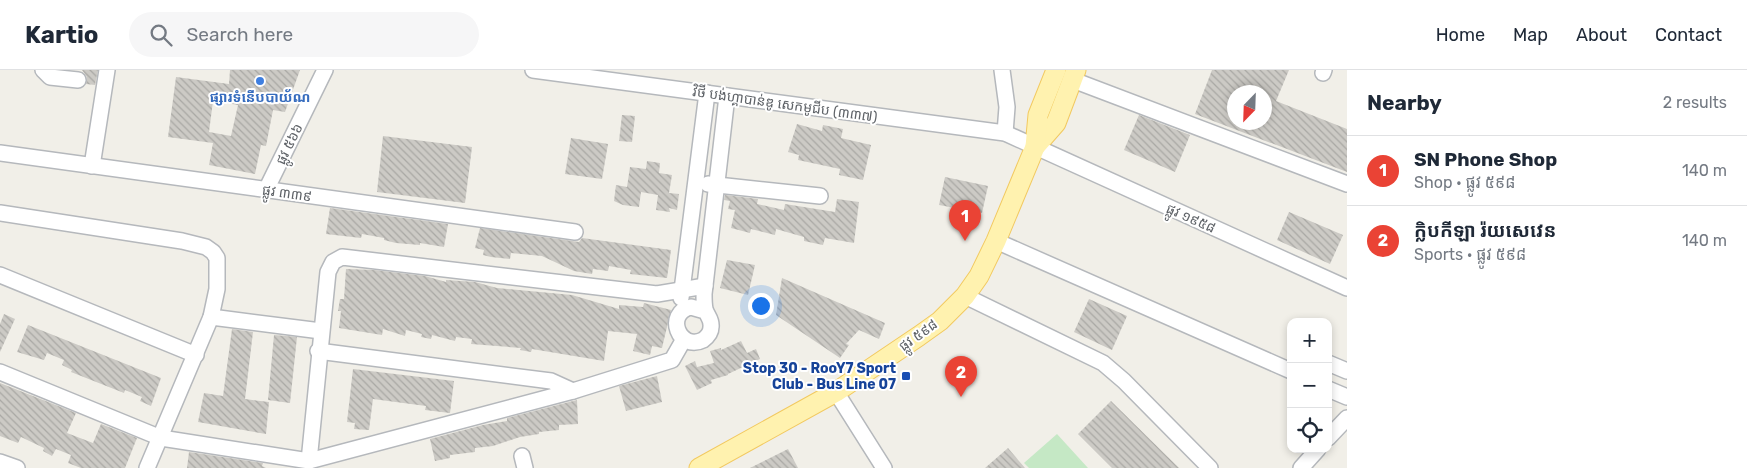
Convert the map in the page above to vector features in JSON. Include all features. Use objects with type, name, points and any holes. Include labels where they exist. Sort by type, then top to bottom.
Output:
[{"type":"main road","name":"ផ្លូវ ៥៩៨","points":[[699,468],[836,392],[940,321],[965,296],[980,276],[1035,147],[1038,115],[1056,70]]},
{"type":"main road","name":"ផ្លូវ ៥៩៨","points":[[1035,147],[1056,123],[1074,75]]},
{"type":"street","points":[[43,70],[50,77],[78,80]]},
{"type":"street","points":[[92,166],[107,70]]},
{"type":"street","name":"ផ្លូវ ៥៦៦","points":[[266,190],[325,70]]},
{"type":"street","name":"វិថី បង់ហ្គាបាន់ឌូ សេកមូជីប (៣៣៧)","points":[[533,70],[1005,133],[1035,147]]},
{"type":"street","points":[[1002,70],[1008,107],[1005,133]]},
{"type":"street","points":[[1074,75],[1347,184]]},
{"type":"street","points":[[679,314],[691,307],[705,311],[709,316],[711,327],[706,338],[695,342],[684,340],[677,331],[676,319],[679,314],[683,289],[707,93]]},
{"type":"street","points":[[705,311],[705,286],[727,96]]},
{"type":"street","name":"ផ្លូវ ១៩៥៨","points":[[1035,147],[1347,288]]},
{"type":"street","name":"ផ្លូវ ៣៣៩","points":[[0,154],[575,232]]},
{"type":"street","points":[[696,182],[820,196]]},
{"type":"street","points":[[0,213],[182,241],[206,247],[213,252],[217,267],[217,290],[211,317],[147,468]]},
{"type":"street","points":[[996,241],[1287,369]]},
{"type":"street","points":[[309,461],[318,351],[328,272],[333,262],[342,257],[657,294],[705,286]]},
{"type":"street","points":[[0,275],[196,355]]},
{"type":"street","points":[[965,296],[1103,363],[1124,381],[1210,468]]},
{"type":"street","points":[[211,317],[321,331]]},
{"type":"street","points":[[0,372],[161,438],[309,461],[573,391],[672,360],[684,340]]},
{"type":"street","points":[[318,351],[551,381],[573,391]]},
{"type":"street","points":[[1332,365],[1347,371]]},
{"type":"street","points":[[1332,391],[1347,398]]},
{"type":"street","points":[[836,392],[884,468]]},
{"type":"street","points":[[1332,434],[1347,418]]},
{"type":"street","points":[[1301,468],[1314,453]]},
{"type":"street","points":[[0,462],[16,468]]},
{"type":"green space","points":[[1057,434],[1088,468],[1029,468],[1024,463]]},
{"type":"building","points":[[82,70],[98,70],[95,85],[86,84],[87,77]]},
{"type":"building","points":[[230,70],[300,70],[285,112],[273,110],[266,146],[261,145],[255,174],[209,165],[213,143],[168,137],[176,77],[229,84]],"holes":[[[213,101],[238,105],[231,136],[209,132]]]},
{"type":"building","points":[[1212,70],[1289,70],[1276,101],[1347,129],[1347,172],[1237,130],[1272,130],[1272,85],[1227,85],[1227,126],[1195,114]]},
{"type":"building","points":[[622,115],[635,116],[632,142],[619,141]]},
{"type":"building","points":[[1139,115],[1190,135],[1175,172],[1124,150]]},
{"type":"building","points":[[797,124],[822,131],[823,125],[843,129],[841,138],[871,145],[863,180],[839,175],[840,169],[798,160],[799,155],[788,152]]},
{"type":"building","points":[[383,136],[472,147],[465,203],[377,192]]},
{"type":"building","points":[[571,138],[608,144],[602,179],[565,174]]},
{"type":"building","points":[[647,161],[660,163],[659,173],[672,175],[669,193],[679,194],[677,210],[669,208],[670,212],[656,210],[658,195],[641,192],[639,207],[623,205],[614,201],[616,185],[627,187],[630,167],[646,169]]},
{"type":"building","points":[[945,177],[988,186],[982,213],[939,205]]},
{"type":"building","points":[[725,195],[758,199],[757,204],[784,210],[785,204],[835,212],[837,199],[859,202],[854,243],[825,238],[823,245],[804,241],[804,237],[776,229],[775,235],[751,229],[750,233],[731,228],[735,210],[728,209],[730,201],[724,200]]},
{"type":"building","points":[[330,208],[448,224],[444,247],[420,243],[420,245],[396,243],[384,240],[384,238],[362,234],[361,238],[326,234]]},
{"type":"building","points":[[1289,212],[1343,235],[1330,264],[1277,240]]},
{"type":"building","points":[[480,228],[579,242],[582,238],[671,250],[667,278],[630,274],[631,270],[609,266],[608,271],[593,269],[592,274],[574,271],[542,256],[511,253],[510,259],[483,255],[484,250],[475,248]]},
{"type":"building","points":[[727,260],[755,265],[748,295],[720,288]]},
{"type":"building","points":[[346,269],[374,270],[425,276],[446,282],[446,280],[475,282],[497,288],[572,295],[619,309],[619,305],[643,307],[644,303],[671,310],[662,348],[652,346],[650,355],[633,351],[637,334],[608,331],[604,361],[532,349],[531,352],[520,350],[521,348],[471,344],[472,339],[456,337],[455,341],[432,335],[431,339],[421,337],[422,334],[406,330],[405,336],[383,329],[382,335],[339,328],[341,311],[338,311],[340,299],[344,299]]},
{"type":"building","points":[[782,278],[885,323],[879,339],[859,330],[846,344],[849,345],[840,358],[776,315]]},
{"type":"building","points":[[1089,299],[1127,316],[1112,350],[1074,332]]},
{"type":"building","points":[[4,314],[15,319],[0,352],[0,324]]},
{"type":"building","points":[[28,325],[161,378],[151,406],[140,401],[142,397],[125,390],[124,393],[71,372],[72,370],[62,365],[64,360],[47,353],[44,360],[17,352]]},
{"type":"building","points":[[232,329],[253,332],[245,399],[269,402],[266,434],[198,422],[204,393],[223,396]]},
{"type":"building","points":[[274,335],[297,337],[290,403],[268,400]]},
{"type":"building","points":[[741,341],[747,353],[756,349],[760,359],[728,375],[711,380],[712,383],[697,390],[685,366],[695,361],[697,367],[714,363],[710,351],[721,348],[721,350]]},
{"type":"building","points":[[353,369],[454,381],[450,413],[425,410],[426,406],[373,399],[369,430],[354,429],[355,423],[347,422]]},
{"type":"building","points":[[657,376],[662,402],[626,411],[619,386]]},
{"type":"building","points":[[0,383],[76,413],[67,433],[93,443],[101,424],[137,438],[125,468],[81,468],[68,463],[71,455],[56,449],[52,456],[43,451],[44,448],[21,437],[18,443],[0,436]]},
{"type":"building","points":[[577,400],[578,424],[559,425],[559,430],[539,432],[539,434],[520,437],[493,446],[475,448],[475,452],[450,455],[450,458],[435,461],[430,439],[483,425],[507,421],[507,418]]},
{"type":"building","points":[[1111,401],[1179,468],[1112,468],[1078,434]]},
{"type":"building","points":[[1008,448],[1025,468],[985,468]]},
{"type":"building","points":[[788,449],[798,468],[750,468]]},
{"type":"building","points":[[189,452],[263,463],[262,466],[266,468],[187,468]]},
{"type":"place","name":"ផ្សារទំនើបបាយ័ណ","points":[[260,81]]},
{"type":"place","name":"SN Phone Shop","points":[[965,241]]},
{"type":"place","name":"Stop 30 - RooY7 Sport Club - Bus Line 07","points":[[906,376]]},
{"type":"place","name":"ក្លិបកីឡា រ៉យសេវេន","points":[[961,397]]}]
